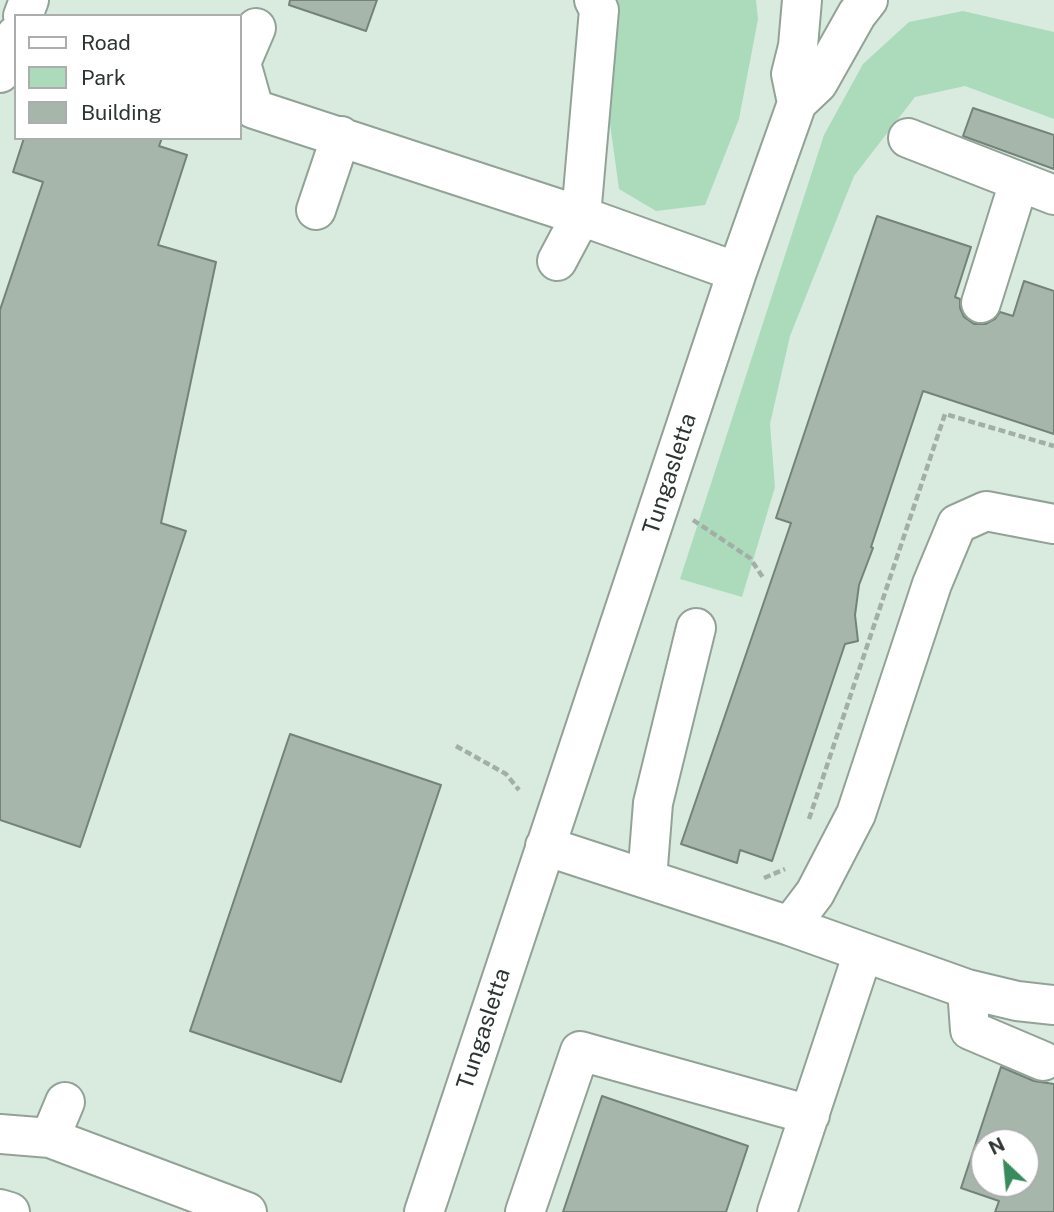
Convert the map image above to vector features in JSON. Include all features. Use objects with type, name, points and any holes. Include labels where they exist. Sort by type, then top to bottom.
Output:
[{"type":"street","points":[[557,261],[581,216],[599,10],[594,0]]},
{"type":"street","name":"Tungasletta","points":[[797,103],[791,74],[798,46],[803,0]]},
{"type":"street","name":"Tungasletta","points":[[424,1212],[737,272],[797,103],[818,83],[857,14],[868,0]]},
{"type":"street","points":[[242,61],[256,28]]},
{"type":"street","points":[[0,73],[14,40]]},
{"type":"street","points":[[242,67],[254,109],[581,216],[737,272]]},
{"type":"street","points":[[316,210],[341,136]]},
{"type":"street","points":[[908,138],[1037,189],[981,303]]},
{"type":"street","points":[[790,926],[815,893],[856,814],[932,583],[957,524],[986,510],[1054,524]]},
{"type":"street","points":[[647,879],[653,803],[696,628]]},
{"type":"street","points":[[545,846],[790,926],[967,989],[1017,1001],[1054,1005]]},
{"type":"street","points":[[777,1212],[863,953]]},
{"type":"street","points":[[967,989],[970,1030],[1043,1061]]},
{"type":"street","points":[[525,1212],[580,1051],[810,1115]]},
{"type":"street","points":[[50,1138],[65,1102]]},
{"type":"street","points":[[0,1134],[50,1138],[188,1202],[247,1212]]},
{"type":"street","points":[[0,1209],[10,1212]]},
{"type":"path","points":[[807,824],[945,414],[1054,446]]},
{"type":"path","points":[[661,500],[750,558],[764,579]]},
{"type":"path","points":[[456,746],[506,774],[519,790]]},
{"type":"path","points":[[760,879],[773,876],[794,864]]},
{"type":"green space","points":[[607,0],[756,0],[758,19],[739,119],[705,205],[656,211],[619,189],[608,109]]},
{"type":"green space","points":[[963,11],[1054,32],[1054,119],[965,86],[915,97],[854,176],[790,336],[770,424],[775,487],[742,597],[680,579],[824,135],[863,64],[909,22]]},
{"type":"building","points":[[290,0],[377,0],[366,31],[289,5]]},
{"type":"building","points":[[973,108],[1054,135],[1054,169],[963,136]]},
{"type":"building","points":[[23,140],[161,140],[159,146],[187,155],[158,245],[216,262],[161,523],[186,531],[80,847],[0,820],[0,310],[43,182],[13,172]]},
{"type":"building","points":[[877,216],[971,247],[955,297],[960,299],[964,317],[974,324],[986,324],[1000,312],[1013,316],[1024,281],[1054,291],[1054,434],[923,391],[859,585],[855,615],[858,641],[845,644],[772,861],[740,850],[737,863],[681,844],[791,523],[776,518]]},
{"type":"building","points":[[290,734],[441,785],[341,1082],[190,1031]]},
{"type":"building","points":[[1001,1067],[1034,1081],[1054,1084],[1054,1212],[995,1212],[999,1201],[990,1198],[1040,1198],[1040,1128],[981,1128]]},
{"type":"building","points":[[602,1096],[748,1146],[726,1212],[563,1212]]},
{"type":"building","points":[[970,1161],[970,1191],[961,1188]]}]
